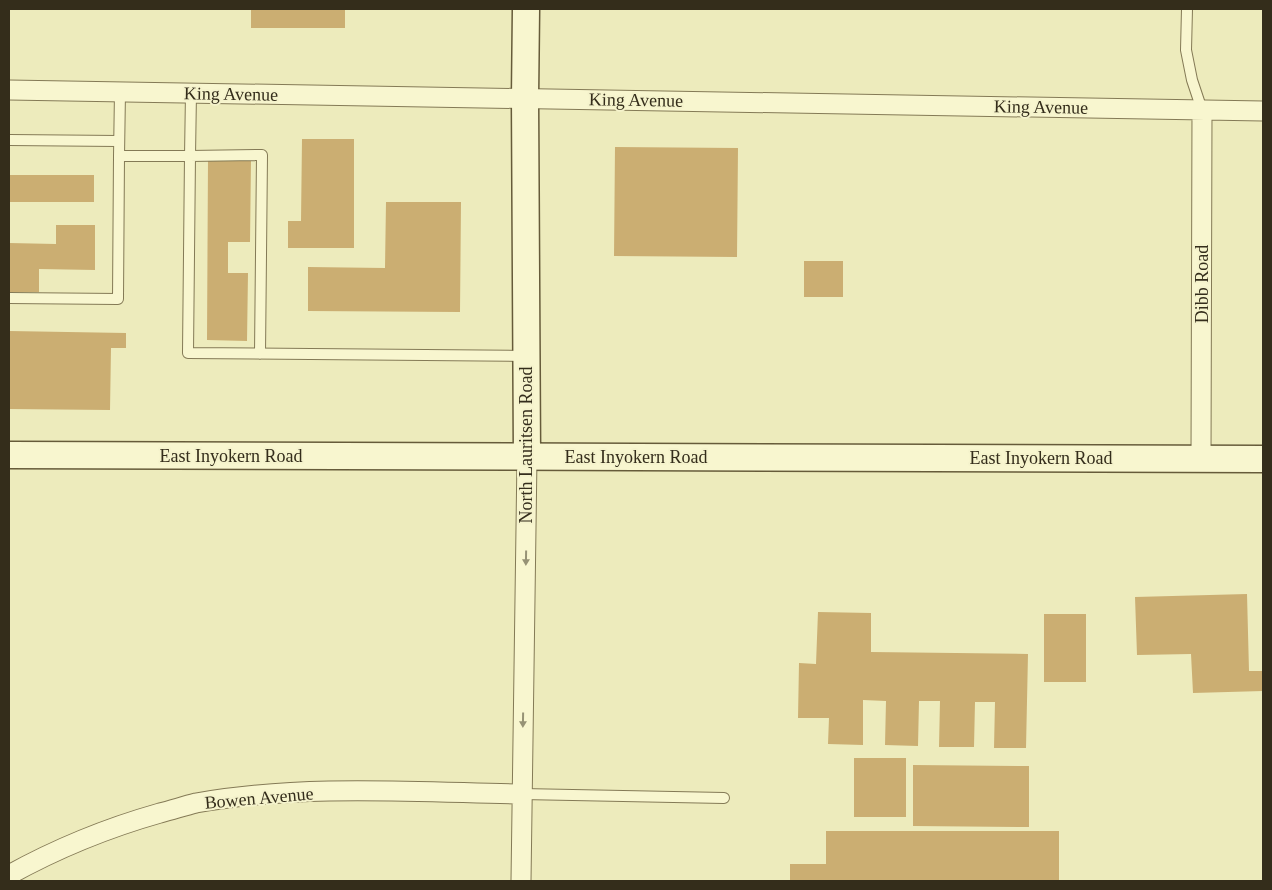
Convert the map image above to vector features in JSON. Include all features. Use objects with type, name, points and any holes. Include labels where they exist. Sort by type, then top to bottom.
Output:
[{"type":"street","name":"North Lauritsen Road","points":[[521,881],[527,456],[526,9]]},
{"type":"street","name":"King Avenue","points":[[9,90],[1263,110]]},
{"type":"street","name":"Dibb Road","points":[[1201,459],[1202,110]]},
{"type":"street","name":"East Inyokern Road","points":[[9,455],[1263,459]]},
{"type":"street","name":"Bowen Avenue","points":[[9,875],[35,860],[119,825],[195,804],[276,793],[522,794]]},
{"type":"lane","points":[[1187,9],[1186,50],[1192,80],[1202,110]]},
{"type":"lane","points":[[9,298],[118,299],[120,156],[118,141],[120,92]]},
{"type":"lane","points":[[191,93],[188,353],[526,356]]},
{"type":"lane","points":[[9,140],[118,141]]},
{"type":"lane","points":[[120,156],[262,155],[260,354]]},
{"type":"lane","points":[[522,794],[724,798]]},
{"type":"building","points":[[251,9],[345,9],[345,28],[251,28]]},
{"type":"building","points":[[302,139],[354,139],[354,248],[288,248],[288,221],[301,221]]},
{"type":"building","points":[[615,147],[738,148],[737,257],[614,256]]},
{"type":"building","points":[[208,160],[251,160],[250,242],[228,242],[228,273],[248,273],[247,341],[207,340]]},
{"type":"building","points":[[9,175],[94,175],[94,202],[9,202]]},
{"type":"building","points":[[386,202],[461,202],[460,312],[308,311],[308,267],[385,268]]},
{"type":"building","points":[[56,225],[95,225],[95,270],[39,269],[39,292],[9,292],[9,243],[56,244]]},
{"type":"building","points":[[804,261],[843,261],[843,297],[804,297]]},
{"type":"building","points":[[9,331],[126,333],[126,348],[111,348],[110,410],[9,409]]},
{"type":"building","points":[[1247,594],[1249,671],[1263,671],[1263,691],[1193,693],[1191,654],[1137,655],[1135,597]]},
{"type":"building","points":[[818,612],[871,613],[871,652],[1028,654],[1026,748],[994,748],[995,702],[975,702],[974,747],[939,747],[940,701],[919,701],[918,746],[885,745],[886,701],[863,700],[863,745],[828,744],[829,718],[798,718],[799,663],[816,664]]},
{"type":"building","points":[[1044,614],[1086,614],[1086,682],[1044,682]]},
{"type":"building","points":[[854,758],[906,758],[906,817],[854,817]]},
{"type":"building","points":[[913,765],[1029,766],[1029,827],[913,826]]},
{"type":"building","points":[[826,831],[1059,831],[1059,881],[790,881],[790,864],[826,864]]}]
